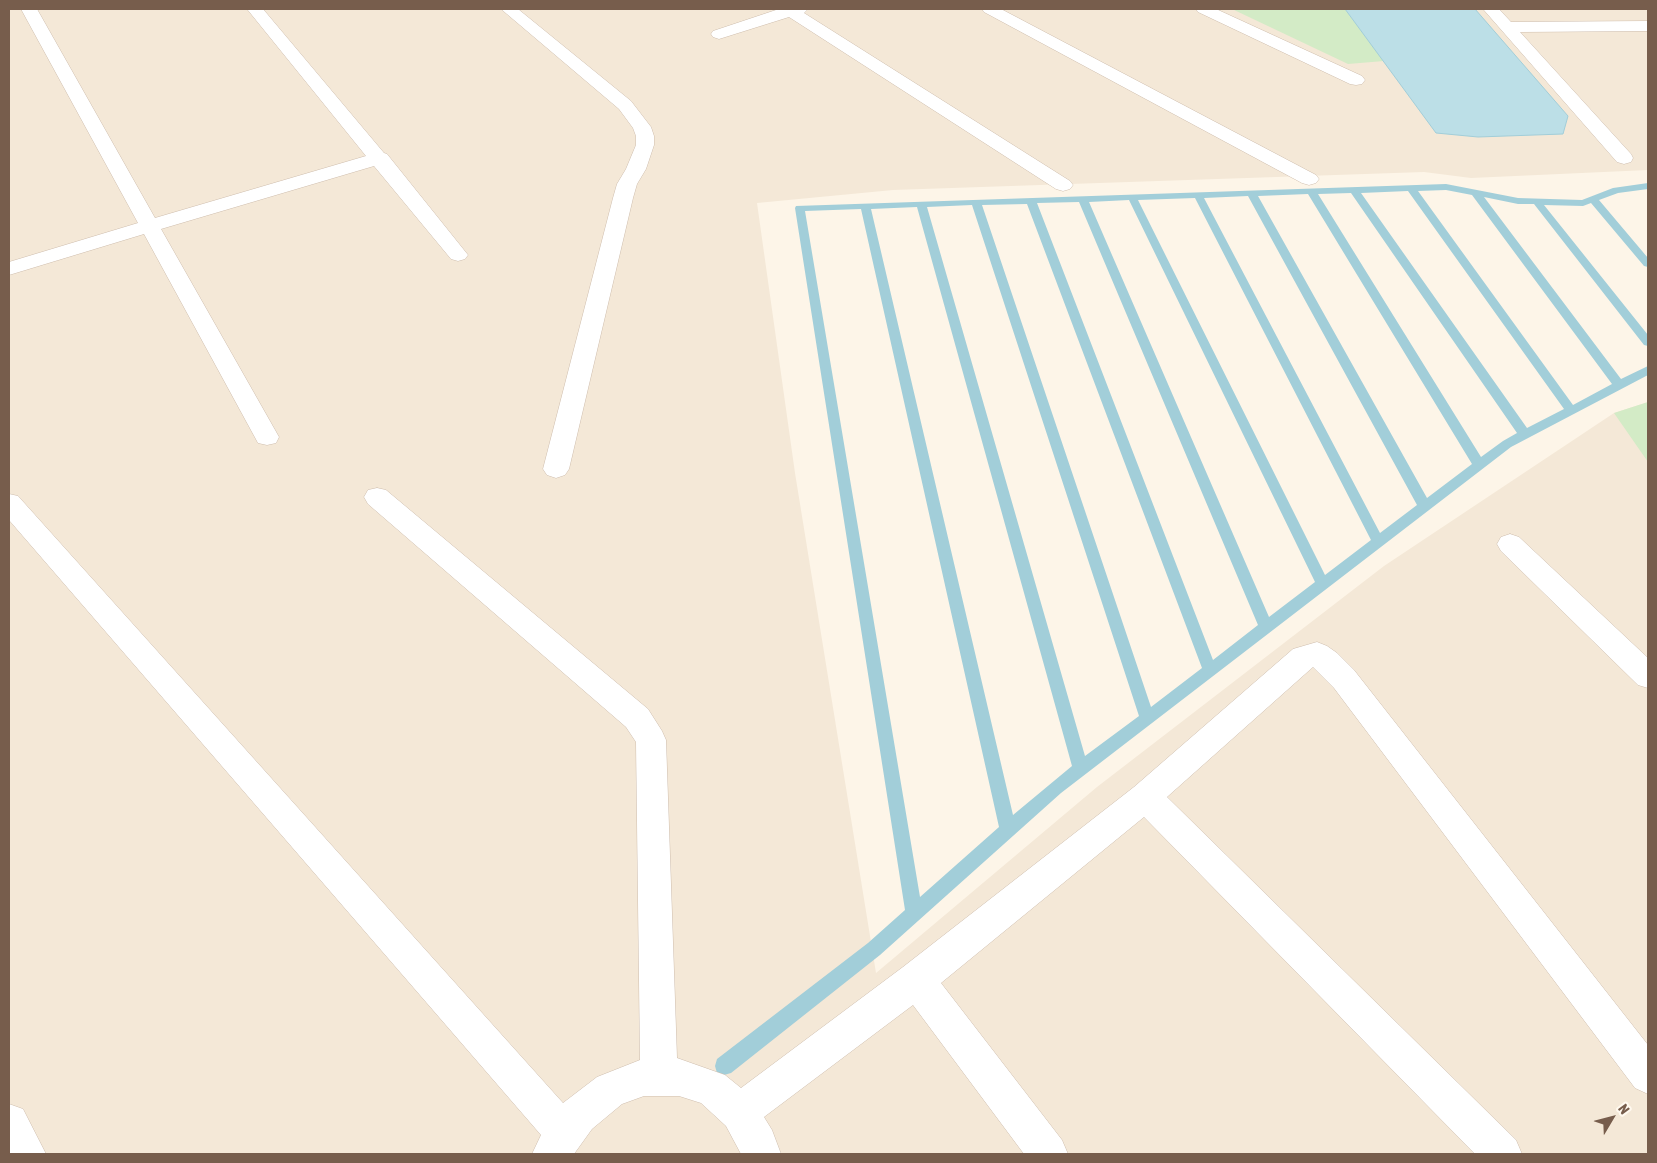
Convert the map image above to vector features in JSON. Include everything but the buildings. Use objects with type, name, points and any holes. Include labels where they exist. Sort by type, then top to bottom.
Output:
[{"type":"street","points":[[29,9],[266,437]]},
{"type":"street","points":[[255,9],[380,158],[458,255]]},
{"type":"street","points":[[509,9],[625,106],[642,127],[645,136],[645,145],[636,169],[627,184],[623,198],[556,469]]},
{"type":"street","points":[[990,9],[1309,180]]},
{"type":"street","points":[[1204,9],[1356,80]]},
{"type":"street","points":[[1491,9],[1624,158]]},
{"type":"street","points":[[719,34],[793,10],[1063,185]]},
{"type":"street","points":[[1508,28],[1648,26]]},
{"type":"street","points":[[9,269],[380,158]]},
{"type":"street","points":[[377,497],[637,718],[651,740],[659,1078]]},
{"type":"street","points":[[9,503],[559,1144],[578,1115],[610,1090],[644,1077],[679,1077],[712,1088],[740,1112],[758,1144],[761,1154]]},
{"type":"street","points":[[1510,544],[1648,676]]},
{"type":"street","points":[[740,1112],[916,980],[1145,797],[1304,657],[1317,654],[1327,661],[1344,679],[1648,1076]]},
{"type":"street","points":[[1145,797],[1502,1154]]},
{"type":"street","points":[[916,980],[1048,1154]]},
{"type":"street","points":[[9,1123],[26,1154]]},
{"type":"shaded area","points":[[9,9],[1648,9],[1648,170],[1471,178],[1424,172],[893,190],[757,203],[795,473],[876,973],[1097,787],[1384,566],[1614,413],[1648,402],[1648,1154],[9,1154]]},
{"type":"green space","points":[[1232,9],[1345,9],[1384,61],[1348,64]]},
{"type":"green space","points":[[1648,402],[1648,462],[1614,413]]},
{"type":"water","points":[[1345,9],[1475,9],[1568,116],[1563,134],[1478,137],[1436,133]]},
{"type":"waterway","points":[[1593,199],[1616,190],[1648,186]]},
{"type":"waterway","points":[[1411,188],[1446,187],[1476,193]]},
{"type":"waterway","points":[[1311,191],[1411,188]]},
{"type":"waterway","points":[[1411,188],[1571,411]]},
{"type":"waterway","points":[[1354,190],[1525,435]]},
{"type":"waterway","points":[[1251,193],[1311,191]]},
{"type":"waterway","points":[[1311,191],[1479,465]]},
{"type":"waterway","points":[[1198,195],[1251,193]]},
{"type":"waterway","points":[[1251,193],[1425,506]]},
{"type":"waterway","points":[[1476,193],[1518,201],[1536,202]]},
{"type":"waterway","points":[[1476,193],[1619,385]]},
{"type":"waterway","points":[[1132,197],[1198,195]]},
{"type":"waterway","points":[[1198,195],[1378,542]]},
{"type":"waterway","points":[[921,204],[1132,197]]},
{"type":"waterway","points":[[1132,197],[1323,584]]},
{"type":"waterway","points":[[1083,199],[1266,627]]},
{"type":"waterway","points":[[1536,202],[1583,203],[1593,199]]},
{"type":"waterway","points":[[1593,199],[1648,264]]},
{"type":"waterway","points":[[1031,201],[1210,670]]},
{"type":"waterway","points":[[1536,202],[1648,342]]},
{"type":"waterway","points":[[976,203],[1147,718]]},
{"type":"waterway","points":[[914,914],[800,208],[921,204]]},
{"type":"waterway","points":[[921,204],[1081,768]]},
{"type":"waterway","points":[[865,206],[1008,830]]},
{"type":"waterway","points":[[1571,411],[1648,370]]},
{"type":"waterway","points":[[1525,435],[1571,411]]},
{"type":"waterway","points":[[1479,465],[1507,444],[1525,435]]},
{"type":"waterway","points":[[1425,506],[1479,465]]},
{"type":"waterway","points":[[1378,542],[1425,506]]},
{"type":"waterway","points":[[1323,584],[1378,542]]},
{"type":"waterway","points":[[1210,670],[1323,584]]},
{"type":"waterway","points":[[1147,718],[1210,670]]},
{"type":"waterway","points":[[1081,768],[1147,718]]},
{"type":"waterway","points":[[1008,830],[1055,788],[1081,768]]},
{"type":"waterway","points":[[914,914],[1008,830]]},
{"type":"waterway","points":[[724,1066],[874,949],[914,914]]}]
